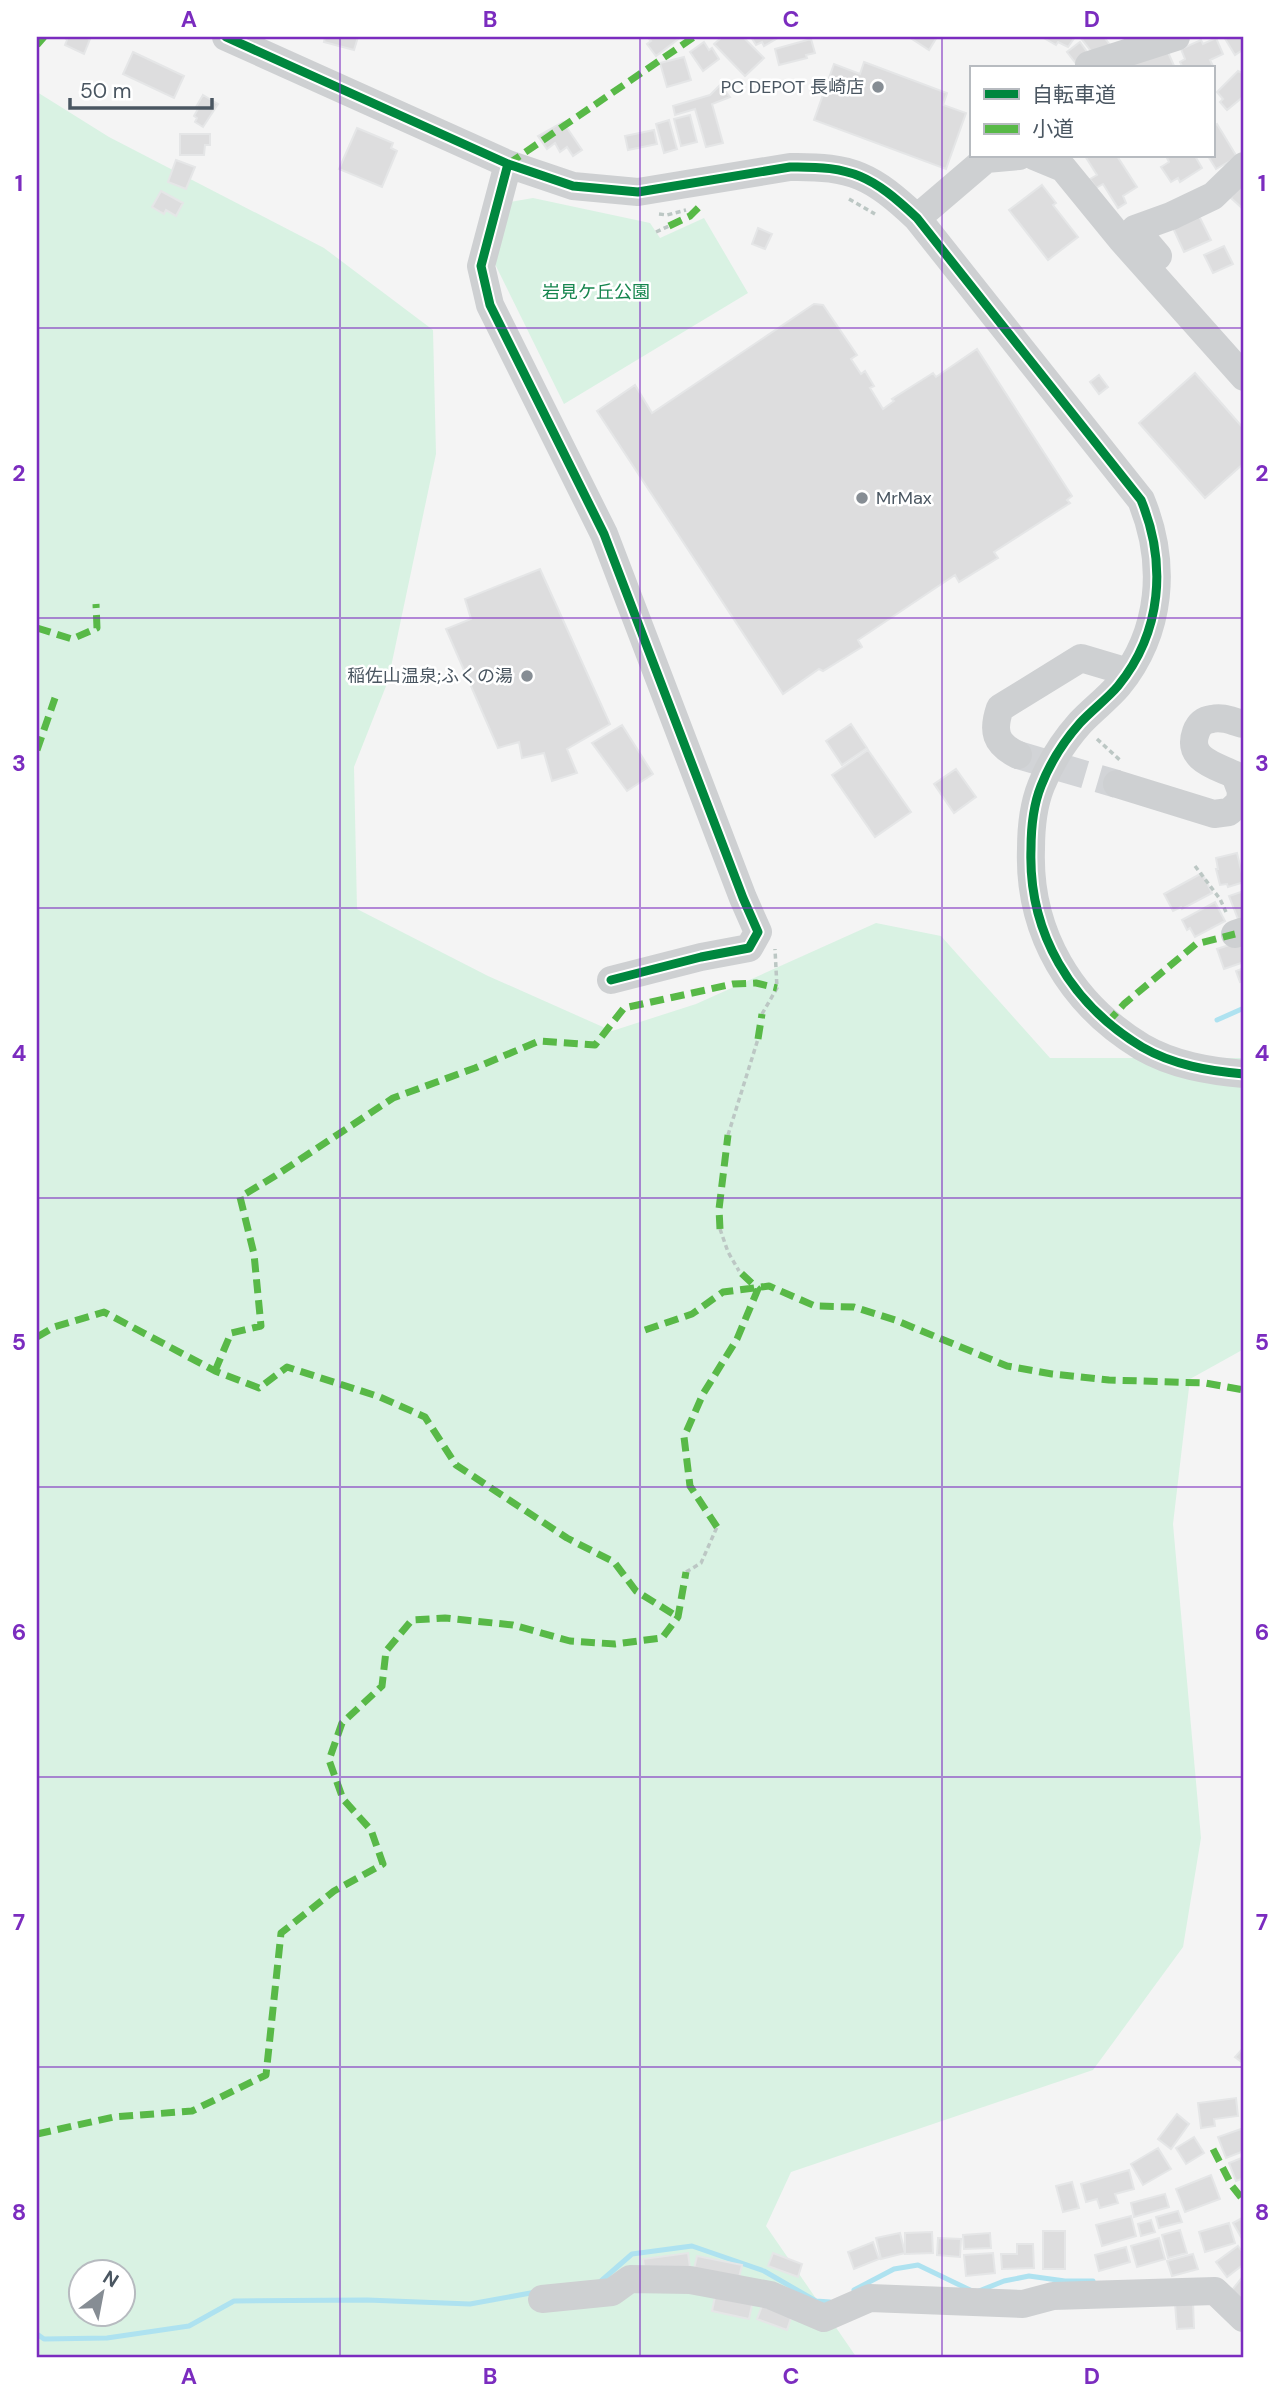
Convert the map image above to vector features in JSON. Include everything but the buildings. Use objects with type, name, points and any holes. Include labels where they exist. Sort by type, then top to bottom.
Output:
[{"type":"street","points":[[226,37],[254,42],[508,164],[573,186],[638,192],[790,167],[854,172],[887,190],[917,218],[1141,500],[1157,551],[1157,588],[1151,622],[1128,672],[1065,742],[1046,775],[1035,803],[1031,828],[1030,873],[1032,897],[1043,931],[1067,978],[1107,1023],[1144,1048],[1201,1069],[1244,1074]]},
{"type":"street","points":[[1090,65],[1176,37]]},
{"type":"street","points":[[917,218],[986,159],[997,158]]},
{"type":"street","points":[[1039,158],[1063,167],[1121,239],[1244,377]]},
{"type":"street","points":[[508,164],[481,266],[490,305],[604,534],[758,932],[749,948],[611,980]]},
{"type":"street","points":[[1185,312],[1200,303],[1135,229],[1213,196],[1244,166]]},
{"type":"street","points":[[1018,755],[1004,748],[997,734],[995,722],[1000,708],[1081,658],[1128,672]]},
{"type":"street","points":[[1127,788],[1214,814],[1230,812],[1240,802],[1239,783],[1235,775],[1208,764],[1197,754],[1194,744],[1201,723],[1227,718],[1244,724]]},
{"type":"street","points":[[542,2299],[612,2292],[631,2279],[690,2280],[770,2295],[824,2318],[870,2298],[1023,2304],[1053,2296],[1215,2291],[1244,2317]]},
{"type":"path","points":[[656,232],[669,226]]},
{"type":"path","points":[[1080,724],[1125,765],[1127,788]]},
{"type":"path","points":[[1195,866],[1220,899],[1239,932]]},
{"type":"path","points":[[762,1014],[777,988],[775,948]]},
{"type":"path","points":[[728,1135],[758,1040]]},
{"type":"path","points":[[720,1229],[727,1252],[739,1271]]},
{"type":"path","points":[[686,1572],[701,1563],[718,1527]]},
{"type":"green space","points":[[37,92],[109,137],[324,248],[433,330],[436,454],[388,681],[354,767],[357,909],[488,976],[612,1031],[696,1004],[876,923],[941,936],[1050,1058],[1244,1058],[1244,1349],[1190,1379],[1173,1524],[1201,1838],[1183,1947],[1093,2070],[791,2172],[766,2226],[857,2358],[37,2358]]},
{"type":"green space","name":"岩見ケ丘公園","points":[[533,198],[650,223],[660,238],[704,218],[748,293],[564,404],[495,264],[510,202]]},
{"type":"waterway","points":[[1217,1020],[1244,1008]]},
{"type":"waterway","points":[[601,2281],[632,2254],[692,2246],[764,2271],[816,2301],[830,2302]]},
{"type":"waterway","points":[[854,2290],[894,2269],[918,2265],[970,2290]]},
{"type":"waterway","points":[[979,2291],[1004,2281],[1029,2276],[1065,2281],[1093,2281]]},
{"type":"waterway","points":[[37,2334],[44,2339],[107,2338],[189,2326],[234,2301],[367,2300],[470,2304],[536,2292]]},
{"type":"tunnel","points":[[1018,755],[1117,784]]},
{"type":"marked path","points":[[37,45],[44,37]]},
{"type":"marked path","points":[[508,164],[694,37]]},
{"type":"marked path","points":[[669,226],[690,216],[700,206]]},
{"type":"marked path","points":[[37,628],[72,639],[97,628],[96,604]]},
{"type":"marked path","points":[[37,750],[55,698]]},
{"type":"marked path","points":[[1107,1023],[1124,1004],[1196,944],[1235,934]]},
{"type":"marked path","points":[[215,1371],[231,1333],[261,1326],[254,1254],[240,1197],[393,1098],[539,1041],[595,1045],[624,1008],[733,984],[756,983],[777,988]]},
{"type":"marked path","points":[[758,1039],[762,1014]]},
{"type":"marked path","points":[[720,1229],[719,1209],[728,1135]]},
{"type":"marked path","points":[[717,1527],[690,1486],[684,1437],[703,1394],[737,1339],[758,1289],[739,1271]]},
{"type":"marked path","points":[[645,1330],[692,1314],[723,1292],[769,1286],[815,1306],[854,1307],[895,1320],[1007,1366],[1109,1380],[1205,1383],[1244,1390]]},
{"type":"marked path","points":[[37,1337],[54,1327],[104,1312],[215,1371],[259,1388],[287,1367],[380,1397],[425,1417],[456,1465],[567,1538],[614,1562],[636,1591],[678,1617]]},
{"type":"marked path","points":[[37,2134],[114,2117],[192,2111],[266,2075],[281,1933],[334,1891],[383,1864],[371,1830],[343,1799],[329,1760],[342,1723],[382,1686],[386,1651],[412,1620],[445,1618],[513,1625],[570,1641],[615,1644],[662,1638],[678,1617],[686,1572]]},
{"type":"marked path","points":[[1213,2149],[1232,2186],[1244,2201]]},
{"type":"cycle path","points":[[226,37],[508,164],[573,186],[638,192],[790,167],[812,167],[860,176],[887,192],[917,218],[1141,500],[1155,548],[1156,596],[1144,643],[1118,686],[1080,723],[1063,745],[1045,777],[1036,801],[1031,833],[1032,880],[1046,937],[1075,988],[1094,1010],[1117,1030],[1142,1047],[1179,1063],[1244,1074]]},
{"type":"cycle path","points":[[508,164],[481,266],[490,305],[604,534],[758,932],[749,948],[611,980]]},
{"type":"place","name":"PC DEPOT 長崎店","points":[[878,87]]},
{"type":"place","name":"MrMax","points":[[862,498]]},
{"type":"place","name":"稲佐山温泉;ふくの湯","points":[[527,676]]}]
